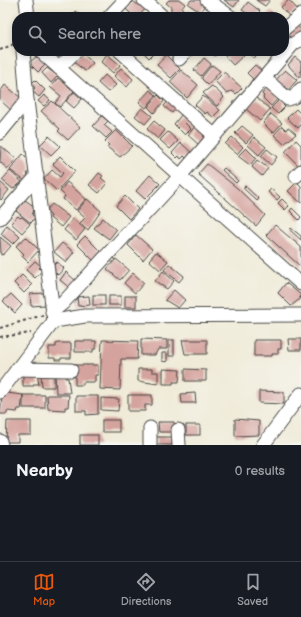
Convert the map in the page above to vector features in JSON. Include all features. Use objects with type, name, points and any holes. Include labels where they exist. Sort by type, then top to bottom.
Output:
[{"type":"street","points":[[26,0],[27,12]]},
{"type":"street","points":[[114,12],[125,0]]},
{"type":"street","points":[[144,0],[158,12]]},
{"type":"street","points":[[207,0],[219,12]]},
{"type":"street","points":[[289,25],[301,15]]},
{"type":"street","points":[[289,47],[301,39]]},
{"type":"street","points":[[23,56],[27,100],[53,316]]},
{"type":"street","points":[[45,56],[301,284]]},
{"type":"street","points":[[58,68],[71,56]]},
{"type":"street","points":[[126,56],[214,136]]},
{"type":"street","points":[[0,392],[45,333],[53,316],[62,304],[180,176],[264,78],[278,56]]},
{"type":"street","points":[[264,78],[288,99],[294,98],[301,89]]},
{"type":"street","points":[[0,132],[27,100]]},
{"type":"street","points":[[0,218],[37,176]]},
{"type":"street","points":[[53,316],[301,315]]},
{"type":"street","points":[[17,369],[71,370]]},
{"type":"street","points":[[263,445],[301,394]]},
{"type":"street","points":[[150,428],[150,445]]},
{"type":"street","points":[[178,430],[179,445]]},
{"type":"street","points":[[0,441],[1,445]]},
{"type":"path","points":[[0,50],[12,45]]},
{"type":"path","points":[[0,328],[53,316]]},
{"type":"path","points":[[0,337],[40,332],[45,333]]},
{"type":"building","points":[[169,0],[180,0],[185,4],[182,8],[184,10],[183,12],[172,12],[171,7],[166,3]]},
{"type":"building","points":[[191,0],[201,0],[206,4],[200,12],[188,4]]},
{"type":"building","points":[[224,0],[239,0],[234,7]]},
{"type":"building","points":[[256,0],[270,0],[265,6]]},
{"type":"building","points":[[289,0],[297,9],[289,16],[289,12],[285,12],[281,7]]},
{"type":"building","points":[[133,1],[139,6],[141,3],[147,7],[142,12],[129,12],[126,9]]},
{"type":"building","points":[[248,2],[260,11],[245,12],[242,10]]},
{"type":"building","points":[[297,25],[301,30],[301,35],[293,41],[289,36],[289,31]]},
{"type":"building","points":[[37,56],[46,64],[38,72],[29,63]]},
{"type":"building","points":[[79,56],[85,56],[93,63],[85,71],[74,62]]},
{"type":"building","points":[[106,56],[109,56],[120,65],[113,73],[101,62]]},
{"type":"building","points":[[165,56],[167,56],[180,69],[171,78],[157,65]]},
{"type":"building","points":[[225,56],[243,56],[233,65]]},
{"type":"building","points":[[295,57],[301,62],[300,78],[288,65]]},
{"type":"building","points":[[204,58],[211,64],[201,76],[194,70]]},
{"type":"building","points":[[212,65],[220,71],[208,85],[202,77]]},
{"type":"building","points":[[255,65],[265,74],[254,86],[250,83],[253,79],[247,73]]},
{"type":"building","points":[[47,68],[58,76],[51,83],[42,73]]},
{"type":"building","points":[[121,68],[133,79],[127,87],[114,76]]},
{"type":"building","points":[[181,70],[198,85],[187,98],[170,82]]},
{"type":"building","points":[[285,70],[297,80],[288,90],[276,80]]},
{"type":"building","points":[[224,72],[242,88],[236,94],[232,91],[226,93],[215,81]]},
{"type":"building","points":[[105,75],[116,85],[108,92],[98,83]]},
{"type":"building","points":[[58,78],[74,91],[60,107],[55,103],[61,96],[50,87]]},
{"type":"building","points":[[35,80],[45,90],[39,97],[32,91],[35,88],[31,84]]},
{"type":"building","points":[[5,85],[21,98],[12,111],[0,100],[0,92]]},
{"type":"building","points":[[212,86],[224,97],[217,106],[203,93]]},
{"type":"building","points":[[267,88],[278,98],[271,106],[263,98],[264,96],[262,94]]},
{"type":"building","points":[[150,90],[156,95],[146,108],[139,102]]},
{"type":"building","points":[[74,92],[82,99],[74,108],[66,101]]},
{"type":"building","points":[[44,95],[50,100],[44,106],[38,101]]},
{"type":"building","points":[[158,95],[164,101],[154,113],[148,107]]},
{"type":"building","points":[[203,96],[220,110],[213,117],[207,112],[205,114],[195,105]]},
{"type":"building","points":[[256,98],[270,109],[260,121],[246,109]]},
{"type":"building","points":[[280,99],[285,103],[283,105],[285,107],[278,114],[271,108]]},
{"type":"building","points":[[52,101],[80,127],[68,140],[58,131],[60,129],[41,111]]},
{"type":"building","points":[[168,101],[176,108],[172,113],[164,106]]},
{"type":"building","points":[[142,108],[152,116],[145,124],[135,116]]},
{"type":"building","points":[[296,109],[301,114],[301,125],[298,128],[287,118]]},
{"type":"building","points":[[182,114],[187,119],[184,122],[191,129],[185,135],[174,124]]},
{"type":"building","points":[[271,114],[282,123],[273,133],[263,123]]},
{"type":"building","points":[[102,116],[108,121],[104,125],[112,132],[106,138],[93,126]]},
{"type":"building","points":[[154,121],[165,130],[158,139],[147,129]]},
{"type":"building","points":[[196,125],[205,134],[203,136],[206,138],[199,145],[188,135]]},
{"type":"building","points":[[242,126],[253,135],[246,143],[235,133]]},
{"type":"building","points":[[282,126],[286,130],[288,127],[296,134],[284,144],[274,135]]},
{"type":"building","points":[[116,130],[132,146],[120,157],[107,147],[109,145],[105,141]]},
{"type":"building","points":[[168,132],[178,141],[170,149],[160,140]]},
{"type":"building","points":[[49,136],[60,146],[51,155],[40,145]]},
{"type":"building","points":[[232,137],[243,147],[237,154],[225,144]]},
{"type":"building","points":[[254,137],[266,147],[259,155],[248,145]]},
{"type":"building","points":[[296,140],[301,145],[301,164],[299,166],[285,152]]},
{"type":"building","points":[[181,143],[192,153],[187,159],[184,156],[181,159],[179,156],[177,158],[172,153]]},
{"type":"building","points":[[1,146],[16,159],[8,169],[0,162]]},
{"type":"building","points":[[246,148],[256,158],[250,165],[238,156]]},
{"type":"building","points":[[267,149],[277,157],[271,165],[261,156]]},
{"type":"building","points":[[23,154],[28,159],[30,170],[27,174],[30,177],[26,182],[10,170]]},
{"type":"building","points":[[60,156],[75,171],[57,191],[44,179],[52,170],[60,177],[63,173],[53,164]]},
{"type":"building","points":[[257,160],[268,168],[262,176],[252,167]]},
{"type":"building","points":[[207,164],[236,187],[265,215],[256,226],[198,174]]},
{"type":"building","points":[[224,168],[238,181],[236,183],[222,170]]},
{"type":"building","points":[[10,171],[22,182],[13,189],[2,180]]},
{"type":"building","points":[[99,173],[103,176],[101,178],[107,183],[99,193],[89,185]]},
{"type":"building","points":[[150,175],[160,184],[145,199],[136,191]]},
{"type":"building","points":[[0,182],[9,190],[1,200],[0,199]]},
{"type":"building","points":[[67,182],[86,199],[76,210],[63,199],[65,196],[60,191]]},
{"type":"building","points":[[297,182],[301,186],[301,203],[288,191]]},
{"type":"building","points":[[245,186],[259,199],[257,201],[243,188]]},
{"type":"building","points":[[271,189],[280,197],[277,200],[268,192]]},
{"type":"building","points":[[125,196],[138,209],[129,219],[116,206]]},
{"type":"building","points":[[87,199],[101,211],[88,230],[80,223],[85,218],[77,211]]},
{"type":"building","points":[[282,199],[289,206],[285,210],[278,203]]},
{"type":"building","points":[[25,200],[35,207],[32,215],[35,217],[31,223],[16,211]]},
{"type":"building","points":[[52,204],[69,217],[61,227],[50,218],[51,216],[46,211]]},
{"type":"building","points":[[292,208],[301,217],[299,220],[290,211]]},
{"type":"building","points":[[18,216],[20,218],[22,217],[30,224],[22,233],[11,223]]},
{"type":"building","points":[[103,218],[116,230],[109,239],[94,228]]},
{"type":"building","points":[[73,219],[85,229],[76,240],[64,230]]},
{"type":"building","points":[[7,225],[20,237],[13,244],[1,234]]},
{"type":"building","points":[[275,225],[301,247],[301,267],[266,235]]},
{"type":"building","points":[[291,228],[301,236],[301,240],[290,230]]},
{"type":"building","points":[[136,235],[152,249],[143,260],[128,245]]},
{"type":"building","points":[[85,236],[101,252],[93,260],[77,244]]},
{"type":"building","points":[[0,237],[11,246],[4,254],[1,255]]},
{"type":"building","points":[[26,237],[39,250],[28,262],[22,256],[24,254],[16,246]]},
{"type":"building","points":[[62,243],[74,252],[66,262],[54,252]]},
{"type":"building","points":[[156,252],[168,261],[160,270],[149,260]]},
{"type":"building","points":[[116,259],[129,270],[120,280],[107,269]]},
{"type":"building","points":[[35,261],[41,266],[39,268],[42,271],[35,278],[26,270]]},
{"type":"building","points":[[57,262],[64,268],[58,275],[51,268]]},
{"type":"building","points":[[169,264],[184,276],[179,282],[164,270]]},
{"type":"building","points":[[163,271],[174,281],[167,289],[155,281]]},
{"type":"building","points":[[66,272],[77,282],[71,289],[60,280]]},
{"type":"building","points":[[133,273],[144,283],[135,293],[124,283]]},
{"type":"building","points":[[22,275],[32,285],[24,293],[14,283]]},
{"type":"building","points":[[286,283],[301,295],[299,297],[301,298],[291,306],[278,293]]},
{"type":"building","points":[[174,290],[185,300],[178,308],[165,300]]},
{"type":"building","points":[[44,293],[45,305],[31,306],[30,294]]},
{"type":"building","points":[[11,294],[22,305],[15,313],[3,301]]},
{"type":"building","points":[[93,295],[105,295],[105,305],[93,305]]},
{"type":"building","points":[[89,296],[90,305],[78,306],[77,297]]},
{"type":"building","points":[[109,296],[121,296],[121,305],[109,305]]},
{"type":"building","points":[[125,296],[136,296],[136,307],[125,307]]},
{"type":"building","points":[[141,339],[167,340],[167,349],[158,349],[155,355],[141,355]]},
{"type":"building","points":[[288,339],[301,339],[301,350],[289,350]]},
{"type":"building","points":[[102,340],[138,341],[137,359],[121,359],[120,390],[100,389]]},
{"type":"building","points":[[169,340],[174,340],[174,356],[169,356]]},
{"type":"building","points":[[182,340],[207,340],[207,354],[185,354]]},
{"type":"building","points":[[254,340],[281,340],[281,349],[278,349],[278,354],[272,354],[272,356],[254,356]]},
{"type":"building","points":[[75,341],[96,341],[96,349],[93,349],[93,352],[75,352]]},
{"type":"building","points":[[71,343],[71,358],[61,358],[61,360],[55,360],[55,358],[49,358],[49,347],[56,347],[56,344]]},
{"type":"building","points":[[162,353],[167,353],[167,362],[162,361]]},
{"type":"building","points":[[75,365],[98,365],[98,375],[95,375],[95,382],[83,382],[83,385],[75,385]]},
{"type":"building","points":[[138,369],[152,369],[152,372],[158,372],[158,384],[138,381]]},
{"type":"building","points":[[163,369],[180,370],[179,382],[173,382],[173,384],[163,384]]},
{"type":"building","points":[[185,369],[206,370],[206,381],[185,381]]},
{"type":"building","points":[[55,373],[65,373],[65,378],[68,378],[70,393],[56,393]]},
{"type":"building","points":[[23,374],[37,374],[39,384],[34,384],[34,386],[23,386]]},
{"type":"building","points":[[41,374],[54,374],[54,387],[42,387]]},
{"type":"building","points":[[259,391],[284,392],[284,404],[259,403]]},
{"type":"building","points":[[7,393],[23,395],[21,409],[18,409],[17,412],[7,411],[7,414],[0,414],[2,395],[6,396]]},
{"type":"building","points":[[195,393],[196,403],[182,403],[181,394]]},
{"type":"building","points":[[23,395],[45,395],[45,408],[23,408]]},
{"type":"building","points":[[47,395],[69,395],[68,407],[65,407],[65,410],[48,409]]},
{"type":"building","points":[[128,395],[152,395],[152,405],[145,405],[145,411],[128,411]]},
{"type":"building","points":[[76,396],[98,396],[98,414],[86,415],[86,411],[76,411]]},
{"type":"building","points":[[101,398],[119,399],[118,411],[101,410]]},
{"type":"building","points":[[235,419],[259,421],[259,435],[235,436]]},
{"type":"building","points":[[102,420],[119,420],[119,432],[102,432]]},
{"type":"building","points":[[7,421],[31,421],[31,435],[18,435],[18,442],[6,442]]},
{"type":"building","points":[[158,422],[174,422],[175,432],[159,432]]},
{"type":"building","points":[[186,425],[200,425],[200,435],[186,435]]},
{"type":"building","points":[[80,435],[98,435],[98,445],[80,445]]},
{"type":"building","points":[[156,437],[172,437],[172,445],[156,445]]}]
